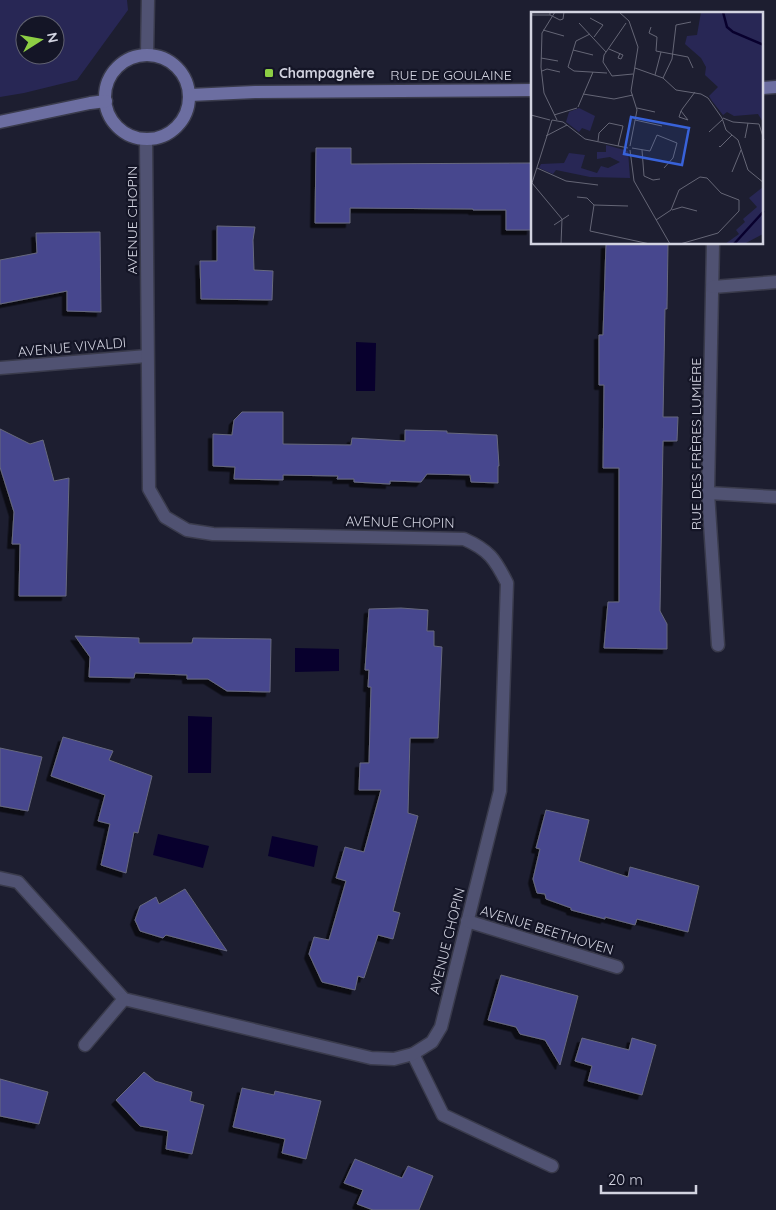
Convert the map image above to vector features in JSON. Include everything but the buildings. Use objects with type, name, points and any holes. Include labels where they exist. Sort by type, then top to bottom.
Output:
[{"type":"street","points":[[147,54],[148,0]]},
{"type":"street","points":[[147,54],[172,62],[181,71],[187,82],[190,95],[188,108],[182,121],[172,131],[160,137],[146,139],[134,137],[123,132],[115,123],[108,113],[106,87],[112,74],[121,64],[133,57],[147,54]]},
{"type":"street","name":"RUE DE GOULAINE","points":[[190,95],[254,92],[531,90]]},
{"type":"street","points":[[0,122],[106,101]]},
{"type":"street","name":"AVENUE CHOPIN","points":[[124,999],[372,1058],[394,1059],[413,1054],[432,1042],[441,1027],[500,791],[507,583],[497,562],[479,546],[464,539],[213,534],[187,530],[166,517],[149,490],[146,139]]},
{"type":"street","name":"RUE DES FRÈRES LUMIÈRE","points":[[714,245],[708,493],[718,645]]},
{"type":"street","points":[[712,287],[776,282]]},
{"type":"street","name":"AVENUE VIVALDI","points":[[0,368],[147,356]]},
{"type":"street","points":[[708,493],[776,497]]},
{"type":"street","points":[[0,878],[18,882],[124,999],[85,1045]]},
{"type":"street","name":"AVENUE BEETHOVEN","points":[[467,921],[618,967]]},
{"type":"street","points":[[413,1054],[443,1116],[552,1166]]},
{"type":"shaded area","points":[[0,0],[127,0],[128,10],[77,80],[0,97]]},
{"type":"shaded area","points":[[356,342],[376,343],[375,391],[356,391]]},
{"type":"shaded area","points":[[295,648],[339,649],[339,671],[295,672]]},
{"type":"shaded area","points":[[188,716],[212,717],[211,773],[188,773]]},
{"type":"shaded area","points":[[158,834],[209,846],[203,868],[153,855]]},
{"type":"shaded area","points":[[272,836],[318,846],[314,867],[268,856]]},
{"type":"place","name":"Champagnère","points":[[269,73]]}]
